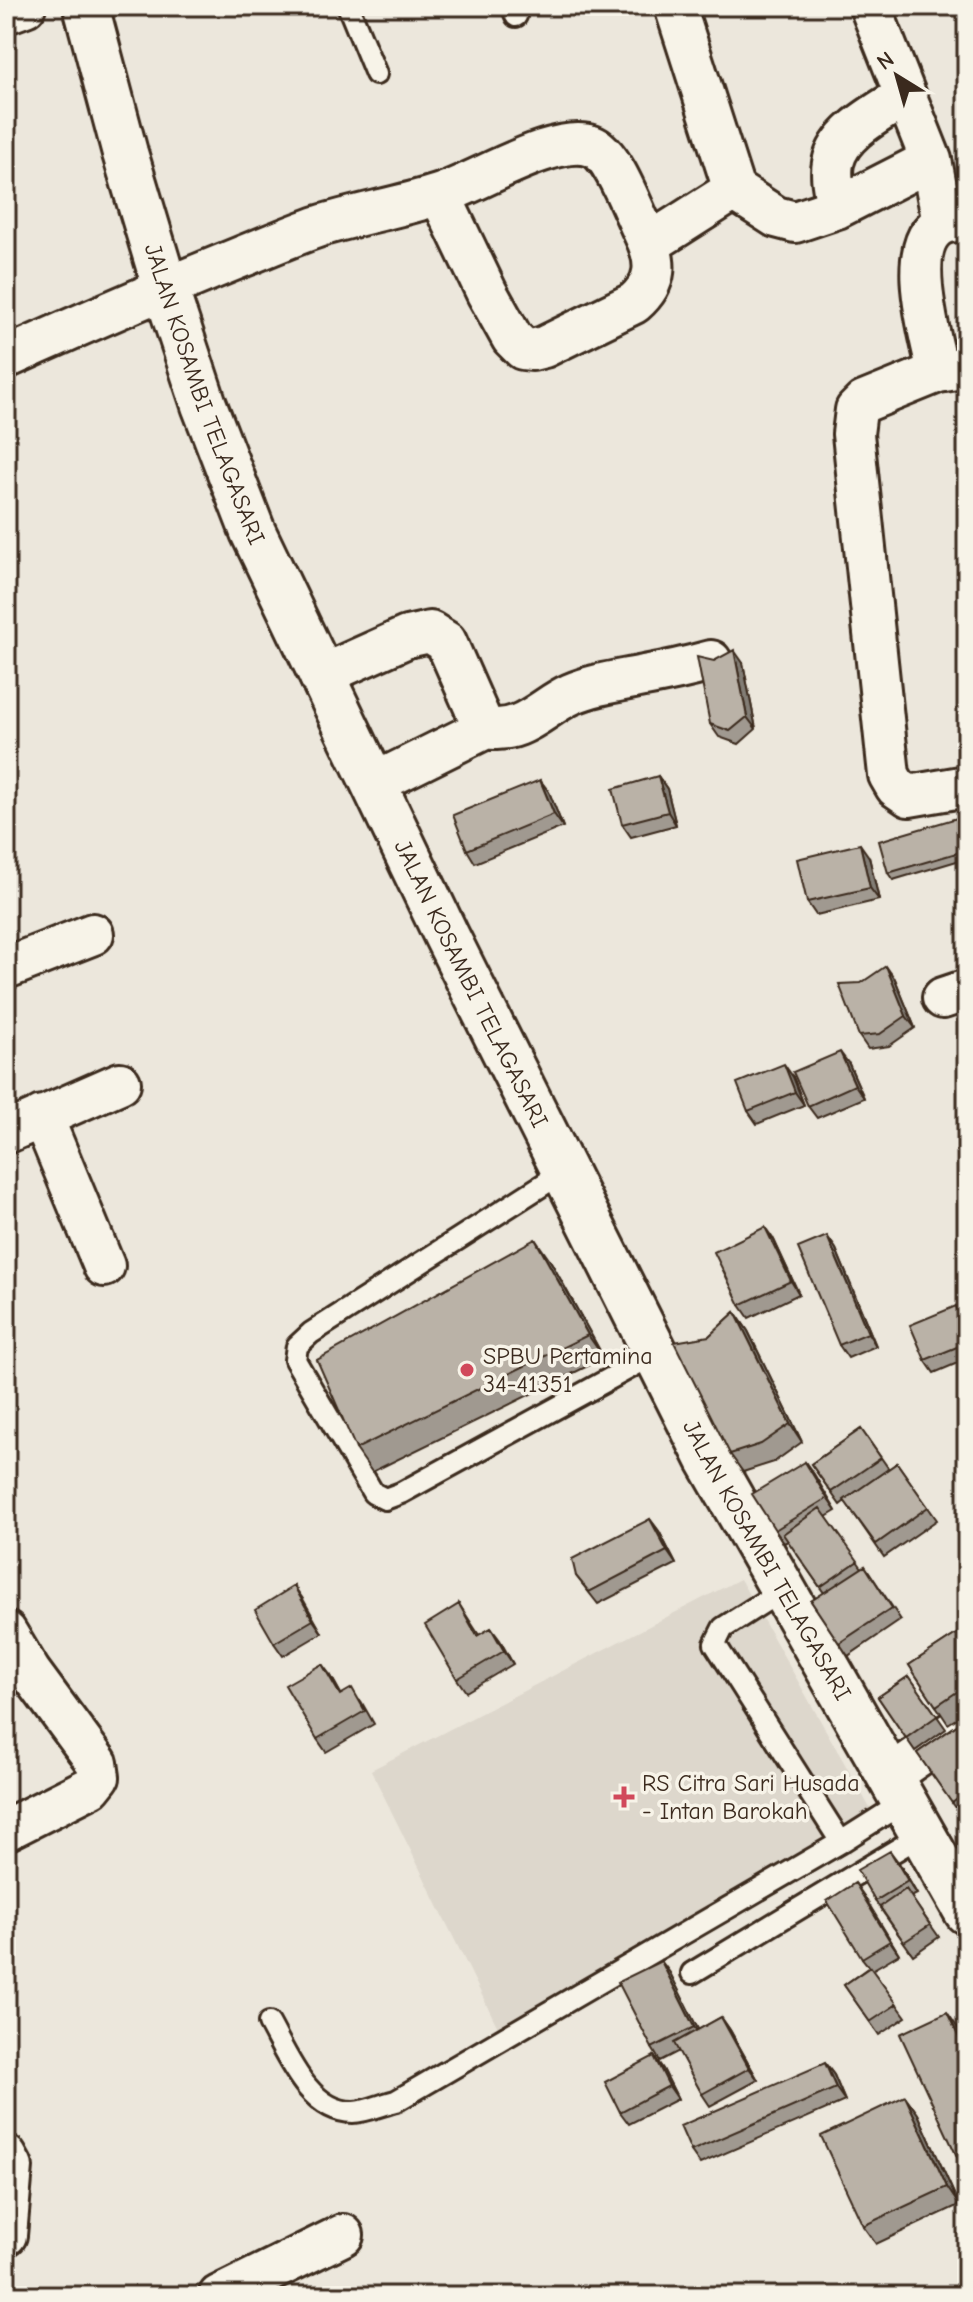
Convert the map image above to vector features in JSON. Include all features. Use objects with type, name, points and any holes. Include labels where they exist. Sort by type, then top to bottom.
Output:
[{"type":"main road","name":"JALAN KOSAMBI TELAGASARI","points":[[86,6],[165,287],[204,405],[253,532],[320,676],[563,1172],[708,1458],[781,1591],[967,1912]]},
{"type":"street","points":[[6,13],[25,6]]},
{"type":"street","points":[[675,6],[734,190],[776,217],[795,222],[837,208],[931,160]]},
{"type":"street","points":[[870,6],[955,221],[929,235],[925,244],[922,278],[923,305],[953,369],[864,402],[856,410],[853,434],[889,775],[896,787],[909,796],[967,786]]},
{"type":"street","points":[[837,208],[832,164],[840,143],[905,96]]},
{"type":"street","points":[[6,358],[165,287],[319,226],[440,195],[553,148],[568,145],[591,146],[600,150],[609,162],[649,244],[654,269],[652,283],[634,303],[544,347],[523,349],[512,338],[487,293],[440,195]]},
{"type":"street","points":[[649,244],[734,190]]},
{"type":"street","points":[[320,676],[407,637],[430,632],[446,642],[486,728]]},
{"type":"street","points":[[373,784],[486,728],[515,727],[537,717],[568,695],[595,686],[711,661]]},
{"type":"street","points":[[6,968],[93,934]]},
{"type":"street","points":[[6,1133],[120,1083]]},
{"type":"street","points":[[42,1116],[104,1266]]},
{"type":"street","points":[[6,1632],[18,1677],[97,1763],[99,1777],[91,1787],[6,1830]]},
{"type":"street","points":[[905,1804],[967,1722]]},
{"type":"street","points":[[6,2156],[12,2167],[6,2235]]},
{"type":"street","points":[[219,2296],[343,2235]]},
{"type":"lane","points":[[348,6],[376,74]]},
{"type":"lane","points":[[563,1172],[311,1333],[297,1346],[295,1360],[373,1493],[385,1499],[655,1354]]},
{"type":"lane","points":[[781,1591],[723,1628],[715,1644],[841,1842]]},
{"type":"lane","points":[[269,2023],[303,2082],[329,2107],[353,2112],[396,2101],[905,1804]]},
{"type":"lane","points":[[692,1973],[905,1804]]},
{"type":"shaded area","name":"RS Citra Sari Husada - Intan Barokah","points":[[740,1579],[879,1824],[508,2048],[371,1770]]},
{"type":"building","points":[[734,650],[747,717],[730,731],[710,724],[697,657],[714,661]]},
{"type":"building","points":[[658,776],[668,812],[622,824],[613,789]]},
{"type":"building","points":[[540,780],[554,814],[467,850],[453,815]]},
{"type":"building","points":[[967,815],[967,850],[888,873],[879,841]]},
{"type":"building","points":[[860,844],[870,888],[807,902],[797,859]]},
{"type":"building","points":[[886,966],[906,1016],[880,1034],[859,1036],[839,984],[861,983]]},
{"type":"building","points":[[840,1052],[855,1085],[808,1106],[793,1072]]},
{"type":"building","points":[[784,1064],[795,1092],[748,1111],[737,1083]]},
{"type":"building","points":[[765,1227],[791,1281],[740,1305],[714,1252]]},
{"type":"building","points":[[827,1236],[868,1333],[839,1345],[798,1248]]},
{"type":"building","name":"SPBU Pertamina 34-41351","points":[[535,1239],[588,1335],[356,1449],[317,1360]]},
{"type":"building","points":[[956,1306],[967,1333],[967,1343],[925,1360],[910,1325]]},
{"type":"building","points":[[735,1312],[790,1424],[761,1444],[730,1454],[674,1342],[709,1336]]},
{"type":"building","points":[[861,1429],[881,1458],[831,1492],[811,1464]]},
{"type":"building","points":[[805,1462],[827,1498],[775,1530],[752,1494]]},
{"type":"building","points":[[897,1463],[928,1507],[876,1544],[844,1500]]},
{"type":"building","points":[[820,1508],[858,1561],[820,1587],[783,1534]]},
{"type":"building","points":[[650,1519],[667,1551],[589,1592],[576,1576],[572,1559]]},
{"type":"building","points":[[865,1566],[892,1608],[839,1643],[811,1601]]},
{"type":"building","points":[[294,1586],[313,1620],[274,1643],[255,1610]]},
{"type":"building","points":[[459,1604],[477,1636],[491,1628],[504,1651],[457,1679],[425,1625]]},
{"type":"building","points":[[967,1627],[967,1685],[936,1706],[909,1665]]},
{"type":"building","points":[[322,1664],[340,1695],[352,1688],[365,1711],[317,1739],[285,1685]]},
{"type":"building","points":[[909,1676],[937,1716],[906,1738],[878,1697]]},
{"type":"building","points":[[967,1718],[967,1792],[952,1803],[917,1753]]},
{"type":"building","points":[[890,1851],[908,1881],[875,1901],[857,1870]]},
{"type":"building","points":[[855,1883],[890,1941],[862,1958],[827,1901]]},
{"type":"building","points":[[906,1889],[930,1925],[904,1942],[880,1907]]},
{"type":"building","points":[[661,1961],[694,2027],[652,2048],[618,1982]]},
{"type":"building","points":[[870,1967],[897,2004],[870,2022],[844,1985]]},
{"type":"building","points":[[947,2012],[967,2055],[967,2178],[900,2034]]},
{"type":"building","points":[[721,2017],[749,2068],[702,2094],[674,2043]]},
{"type":"building","points":[[654,2056],[669,2086],[620,2112],[605,2082]]},
{"type":"building","points":[[825,2063],[836,2088],[691,2151],[680,2126]]},
{"type":"building","points":[[905,2096],[947,2187],[863,2226],[821,2136]]},
{"type":"place","name":"SPBU Pertamina 34-41351","points":[[467,1370]]},
{"type":"place","name":"RS Citra Sari Husada - Intan Barokah","points":[[624,1797]]}]
